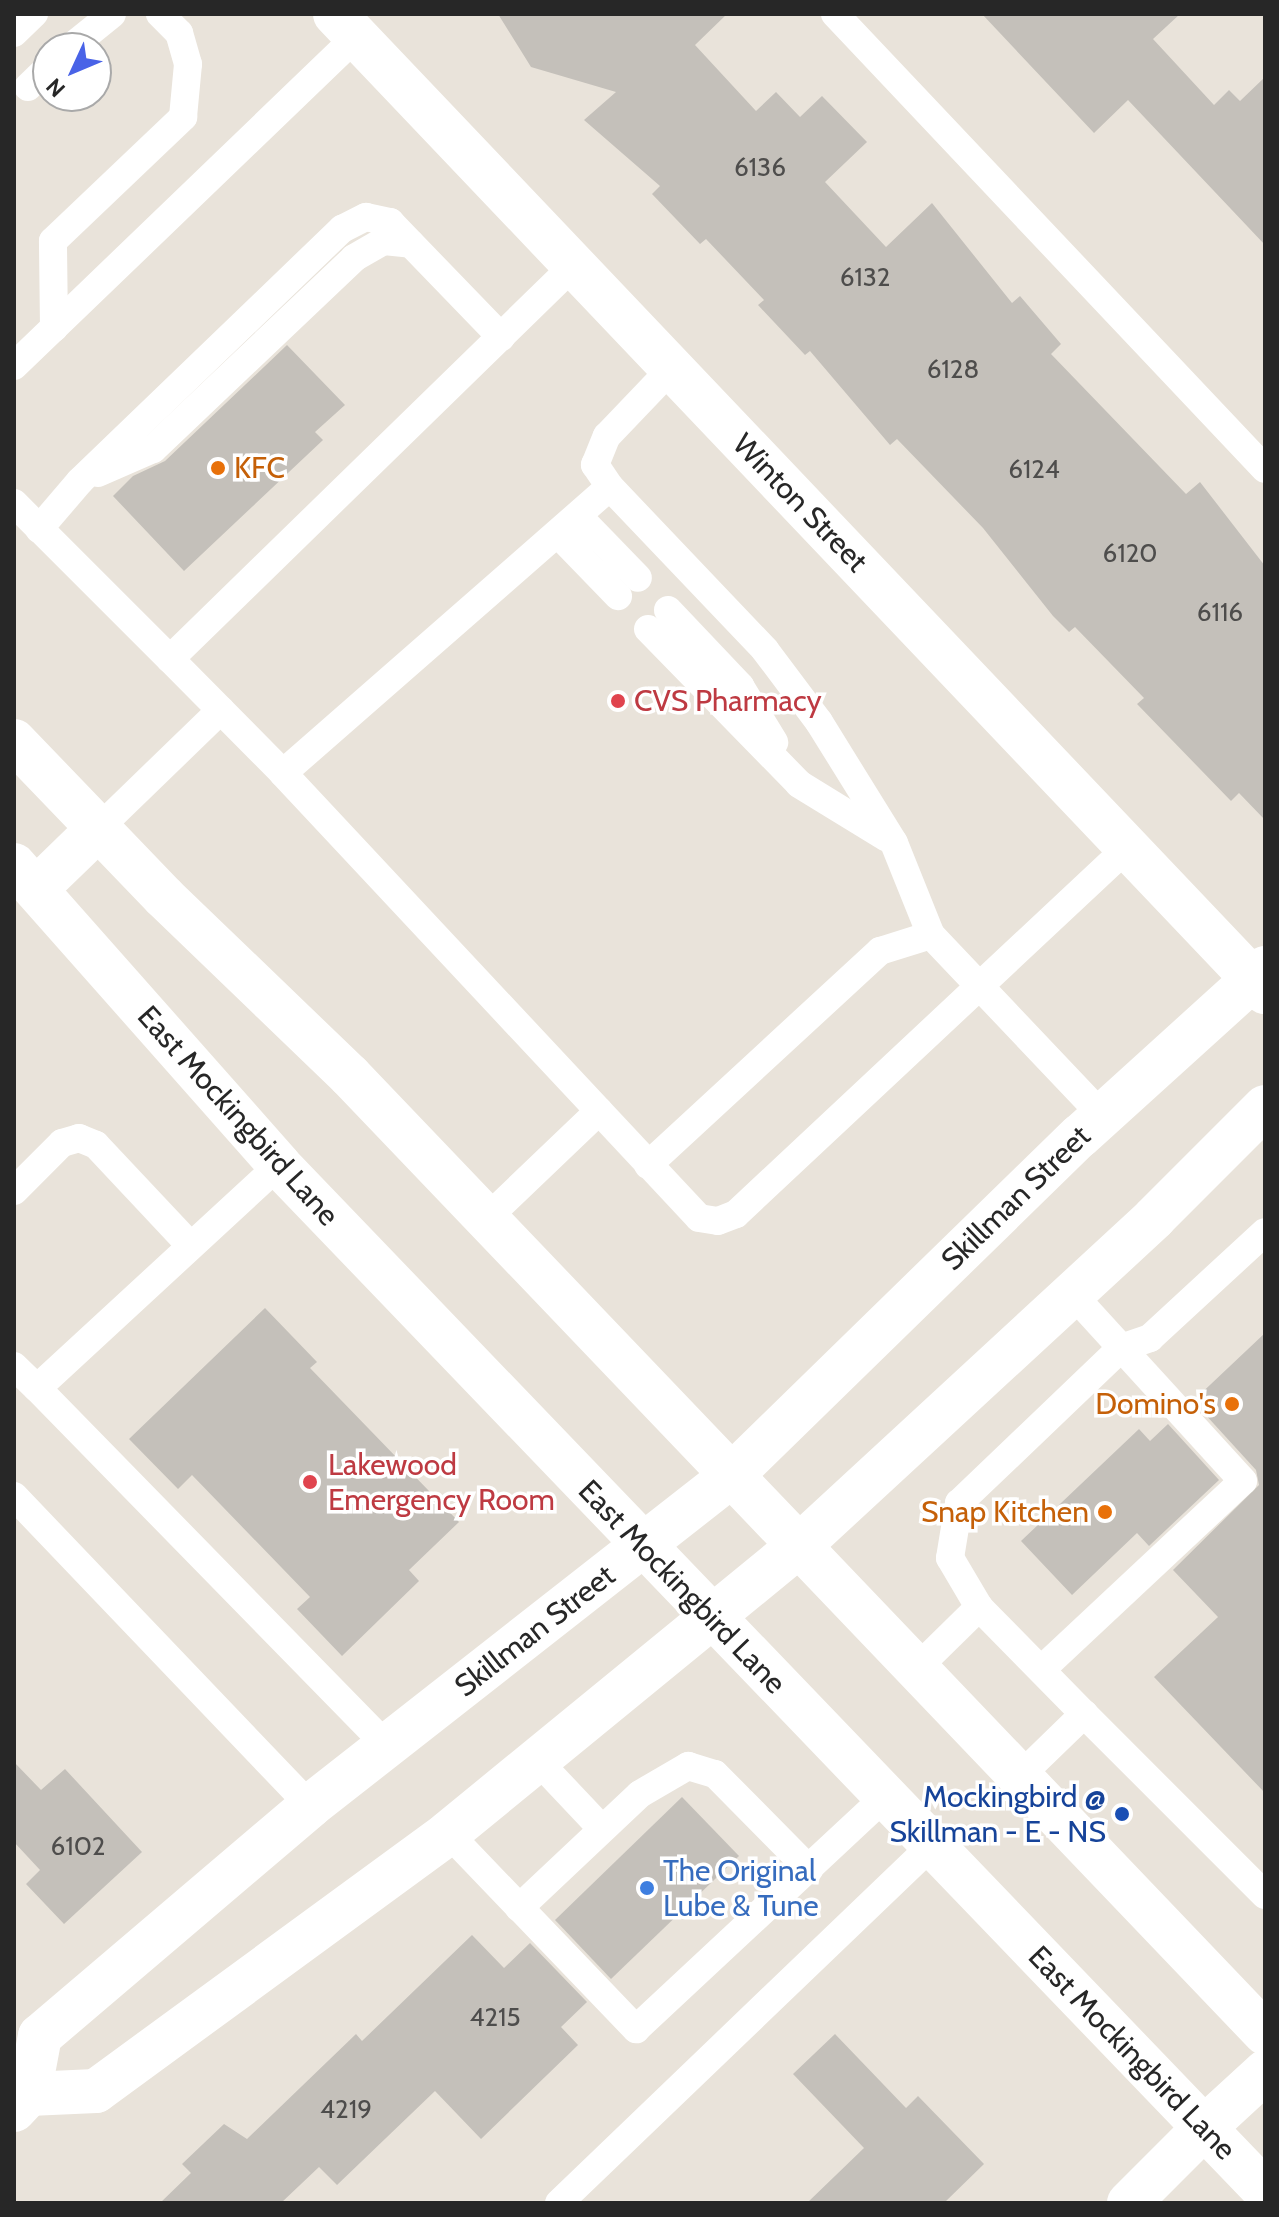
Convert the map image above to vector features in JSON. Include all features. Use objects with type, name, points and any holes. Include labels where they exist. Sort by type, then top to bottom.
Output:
[{"type":"main road","name":"Winton Street","points":[[346,25],[1128,847],[1261,980]]},
{"type":"main road","points":[[14,741],[486,1219],[1265,2033]]},
{"type":"main road","points":[[25,877],[98,829]]},
{"type":"main road","name":"East Mockingbird Lane","points":[[25,877],[279,1165],[642,1547],[1265,2191]]},
{"type":"main road","name":"Skillman Street","points":[[1261,980],[1103,1116],[731,1476],[310,1806],[40,2036],[19,2094],[96,2091],[448,1833],[714,1620],[799,1546],[1072,1294],[1265,1107]]},
{"type":"main road","points":[[1129,2203],[1265,2072]]},
{"type":"lane","points":[[14,33],[34,14]]},
{"type":"lane","points":[[90,32],[112,14]]},
{"type":"lane","points":[[54,328],[53,241],[183,117],[188,64],[179,33],[160,14]]},
{"type":"lane","points":[[835,14],[1265,469]]},
{"type":"lane","points":[[14,366],[346,25]]},
{"type":"lane","points":[[39,529],[80,481],[153,449],[354,258],[384,241],[411,244],[501,337]]},
{"type":"lane","points":[[170,659],[574,265]]},
{"type":"lane","points":[[672,368],[607,436],[595,465],[610,487],[765,650],[819,722],[894,843],[931,935],[1103,1116]]},
{"type":"lane","points":[[283,773],[610,487]]},
{"type":"lane","points":[[14,503],[283,773],[699,1218],[718,1221],[736,1214],[1128,847]]},
{"type":"lane","points":[[568,526],[628,587]]},
{"type":"lane","points":[[658,619],[799,784],[894,843]]},
{"type":"lane","points":[[98,829],[221,710]]},
{"type":"lane","points":[[648,1165],[880,951],[931,935]]},
{"type":"lane","points":[[486,1219],[599,1111]]},
{"type":"lane","points":[[14,1191],[62,1143],[79,1138],[96,1145],[189,1244]]},
{"type":"lane","points":[[37,1388],[189,1244],[279,1165]]},
{"type":"lane","points":[[1265,1232],[1150,1338],[1121,1348],[959,1503],[950,1558],[979,1607],[1265,1895]]},
{"type":"lane","points":[[1042,1669],[1243,1481],[1072,1294]]},
{"type":"lane","points":[[14,1366],[387,1746]]},
{"type":"lane","points":[[14,1496],[310,1806]]},
{"type":"lane","points":[[915,1670],[979,1607]]},
{"type":"lane","points":[[1019,1777],[1084,1714]]},
{"type":"lane","points":[[538,1761],[602,1829]]},
{"type":"lane","points":[[519,1908],[640,1794],[688,1766],[715,1774],[809,1869]]},
{"type":"lane","points":[[448,1833],[636,2029],[885,1797]]},
{"type":"lane","points":[[559,2203],[932,1845]]},
{"type":"building","points":[[498,14],[727,14],[695,45],[756,111],[776,92],[800,117],[822,96],[867,142],[825,182],[886,247],[932,203],[1012,303],[1020,296],[1061,344],[1051,354],[1186,494],[1200,482],[1265,566],[1265,820],[1239,793],[1231,801],[1137,704],[1144,698],[1075,627],[1069,632],[1053,616],[983,528],[897,439],[890,445],[810,351],[805,355],[758,305],[764,300],[706,239],[700,244],[652,194],[660,186],[584,120],[616,92],[531,67]]},
{"type":"building","points":[[982,14],[1180,14],[1153,39],[1214,105],[1229,90],[1240,101],[1265,77],[1265,245],[1128,100],[1094,133]]},
{"type":"building","name":"KFC","points":[[287,345],[345,405],[315,432],[323,440],[184,571],[113,496],[133,476],[165,461]]},
{"type":"building","name":"Lakewood Emergency Room","points":[[265,1308],[317,1362],[310,1368],[459,1522],[409,1570],[419,1581],[342,1656],[297,1609],[310,1597],[192,1475],[178,1489],[129,1439]]},
{"type":"building","points":[[1265,1333],[1265,1793],[1154,1677],[1218,1617],[1173,1570],[1259,1485],[1256,1470],[1193,1401]]},
{"type":"building","name":"Snap Kitchen","points":[[1168,1424],[1219,1480],[1149,1546],[1137,1533],[1072,1595],[1021,1541],[1139,1429],[1150,1441]]},
{"type":"building","points":[[14,1762],[41,1790],[65,1769],[142,1852],[64,1924],[26,1884],[40,1870],[14,1842]]},
{"type":"building","name":"The Original Lube & Tune","points":[[682,1797],[739,1856],[611,1979],[555,1920]]},
{"type":"building","points":[[472,1935],[504,1968],[530,1943],[587,2002],[561,2027],[578,2045],[481,2139],[435,2091],[337,2185],[319,2167],[281,2203],[160,2203],[191,2173],[182,2164],[224,2124],[247,2139],[356,2034],[362,2041]]},
{"type":"building","points":[[835,2034],[906,2108],[918,2096],[984,2164],[944,2203],[807,2203],[864,2148],[793,2074]]},
{"type":"place","name":"KFC","points":[[218,468]]},
{"type":"place","name":"CVS Pharmacy","points":[[618,701]]},
{"type":"place","name":"Domino's","points":[[1232,1404]]},
{"type":"place","name":"Lakewood Emergency Room","points":[[310,1482]]},
{"type":"place","name":"Snap Kitchen","points":[[1105,1512]]},
{"type":"place","name":"Mockingbird @ Skillman - E - NS","points":[[1122,1814]]},
{"type":"place","name":"The Original Lube & Tune","points":[[647,1888]]}]
